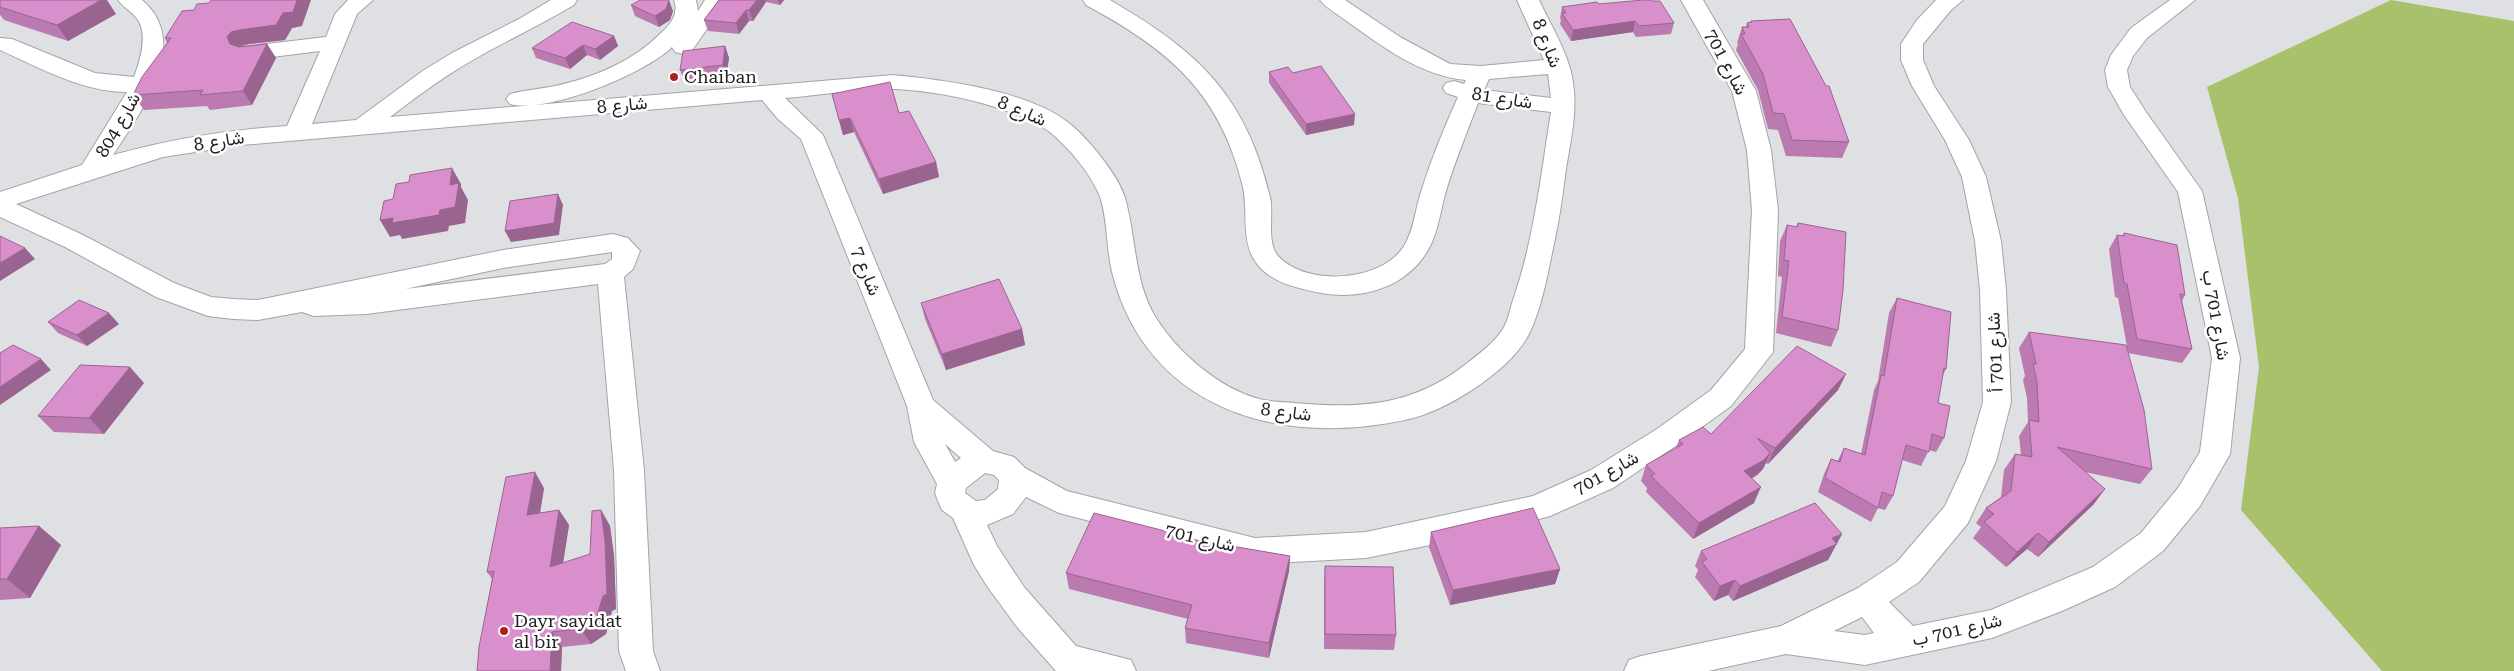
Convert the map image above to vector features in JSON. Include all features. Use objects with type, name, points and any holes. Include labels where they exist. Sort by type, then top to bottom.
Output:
[{"type":"street","name":"شارع 804","points":[[91,170],[131,107],[152,56],[153,31],[149,20],[129,0]]},
{"type":"street","points":[[298,131],[350,8],[362,0]]},
{"type":"street","points":[[363,126],[460,58],[512,33],[566,0]]},
{"type":"street","points":[[385,110],[530,98],[603,77],[628,67],[659,50],[683,23],[687,11],[685,0]]},
{"type":"street","points":[[525,114],[658,68],[673,59],[682,49],[716,0]]},
{"type":"street","points":[[1094,0],[1118,12],[1201,77],[1231,125],[1250,172],[1258,201],[1261,249],[1269,262],[1282,272],[1323,284],[1353,286],[1371,282],[1394,273],[1410,258],[1419,244],[1433,192],[1475,84]]},
{"type":"street","name":"شارع 81","points":[[1331,0],[1422,59],[1428,69],[1438,79],[1475,84],[1564,107]]},
{"type":"street","name":"شارع 8","points":[[0,201],[91,170],[163,149],[241,137],[821,87],[893,82],[943,87],[985,96],[1022,108],[1058,126],[1091,160],[1112,196],[1125,272],[1143,321],[1183,370],[1218,394],[1258,410],[1315,416],[1368,417],[1414,407],[1457,387],[1491,360],[1516,332],[1533,281],[1545,226],[1564,107],[1558,66],[1528,0]]},
{"type":"street","name":"شارع 701","points":[[1008,495],[1059,501],[1255,551],[1366,544],[1479,522],[1538,507],[1602,479],[1721,398],[1759,352],[1765,210],[1760,150],[1744,91],[1692,0]]},
{"type":"street","name":"شارع 701 أ","points":[[1786,639],[1869,598],[1908,572],[1957,514],[1981,461],[1996,402],[1992,290],[1988,241],[1974,177],[1957,140],[1924,86],[1912,60],[1912,44],[1931,18],[1943,5],[1952,0]]},
{"type":"street","name":"شارع 701 ب","points":[[1786,639],[1865,650],[1992,624],[2051,601],[2104,577],[2152,542],[2190,497],[2216,454],[2226,358],[2209,272],[2190,191],[2136,115],[2119,87],[2116,70],[2122,55],[2139,33],[2184,0]]},
{"type":"street","points":[[249,53],[335,42]]},
{"type":"street","points":[[4,44],[64,70],[109,85],[142,84]]},
{"type":"street","name":"شارع 81","points":[[1475,84],[1558,66]]},
{"type":"street","points":[[811,135],[815,106],[821,87]]},
{"type":"street","points":[[767,92],[786,114],[811,135]]},
{"type":"street","name":"شارع 7","points":[[811,135],[921,406],[929,442],[952,484]]},
{"type":"street","points":[[0,207],[74,241],[166,290],[208,306],[258,310],[304,302],[322,306],[366,304],[610,273],[629,470],[636,651],[643,671]]},
{"type":"street","name":"شارع 7","points":[[921,406],[984,461]]},
{"type":"street","points":[[986,554],[1008,495],[1009,468],[998,462],[984,461],[970,465],[959,473],[952,484],[951,495],[956,505],[966,511],[983,513],[1008,495]]},
{"type":"street","points":[[966,511],[974,536],[1011,595],[1072,665],[1119,671]]},
{"type":"street","points":[[1869,598],[1876,614],[1890,630],[1908,641]]},
{"type":"street","points":[[1641,671],[1786,639]]},
{"type":"green space","points":[[2391,0],[2514,21],[2514,671],[2382,671],[2241,510],[2259,367],[2238,198],[2207,87]]},
{"type":"building","points":[[0,0],[101,0],[57,25],[0,7]]},
{"type":"building","points":[[211,0],[297,0],[293,12],[283,13],[276,25],[239,30],[231,32],[227,37],[230,44],[239,47],[267,44],[243,91],[200,95],[203,90],[133,95],[142,77],[171,38],[165,38],[182,11],[194,10],[197,4],[209,3]]},
{"type":"building","points":[[640,0],[669,0],[666,9],[655,16],[631,5]]},
{"type":"building","points":[[719,0],[757,0],[736,23],[704,20]]},
{"type":"building","points":[[1643,0],[1660,1],[1674,23],[1639,26],[1635,21],[1573,30],[1562,13],[1566,13],[1562,7],[1597,2],[1599,4]]},
{"type":"building","points":[[1790,19],[1826,86],[1829,86],[1849,142],[1792,140],[1784,114],[1773,113],[1763,74],[1741,34],[1745,34],[1742,27],[1749,27],[1747,23],[1751,21]]},
{"type":"building","points":[[572,22],[614,36],[595,49],[583,45],[565,58],[532,48]]},
{"type":"building","points":[[725,46],[723,65],[680,70],[683,51]]},
{"type":"building","points":[[1321,66],[1355,114],[1306,124],[1269,72],[1288,67],[1293,73]]},
{"type":"building","points":[[890,82],[899,113],[909,111],[936,162],[879,179],[850,118],[839,120],[832,94]]},
{"type":"building","points":[[452,168],[450,185],[459,183],[455,207],[440,210],[439,215],[392,223],[393,218],[380,220],[384,201],[393,199],[396,184],[409,182],[410,175]]},
{"type":"building","points":[[558,194],[554,223],[505,231],[510,201]]},
{"type":"building","points":[[1798,223],[1846,232],[1843,290],[1838,330],[1782,317],[1789,261],[1784,260],[1787,225],[1797,227]]},
{"type":"building","points":[[2124,233],[2177,245],[2185,295],[2180,294],[2192,349],[2137,339],[2127,284],[2124,283],[2117,235],[2124,236]]},
{"type":"building","points":[[0,236],[25,248],[0,263]]},
{"type":"building","points":[[999,279],[1022,329],[942,354],[921,303]]},
{"type":"building","points":[[1897,298],[1951,312],[1946,369],[1944,368],[1938,403],[1950,406],[1944,438],[1932,434],[1929,452],[1906,445],[1893,496],[1882,492],[1878,508],[1825,478],[1831,459],[1840,462],[1844,448],[1865,455],[1881,375],[1884,376]]},
{"type":"building","points":[[79,300],[109,313],[77,335],[48,322]]},
{"type":"building","points":[[2029,332],[2126,345],[2144,410],[2152,469],[2057,447],[2105,489],[2049,542],[2038,533],[2017,552],[1984,522],[1994,514],[1986,508],[2011,491],[2015,454],[2032,457],[2029,420],[2039,422],[2037,382],[2033,364],[2036,364]]},
{"type":"building","points":[[13,345],[41,359],[0,387],[0,353]]},
{"type":"building","points":[[1797,346],[1846,374],[1775,448],[1757,438],[1770,453],[1764,460],[1744,471],[1761,487],[1699,523],[1651,476],[1655,474],[1646,465],[1683,444],[1679,440],[1703,427],[1711,434]]},
{"type":"building","points":[[80,365],[130,367],[89,418],[38,416]]},
{"type":"building","points":[[535,472],[527,515],[559,510],[550,567],[590,554],[592,511],[601,510],[605,541],[607,594],[603,596],[596,619],[581,629],[552,632],[550,671],[477,671],[479,647],[494,571],[487,572],[506,477]]},
{"type":"building","points":[[1815,503],[1842,534],[1832,538],[1837,544],[1740,586],[1735,580],[1720,586],[1702,562],[1707,559],[1701,551]]},
{"type":"building","points":[[1533,508],[1560,569],[1453,590],[1431,532]]},
{"type":"building","points":[[1094,513],[1185,536],[1184,538],[1290,556],[1269,643],[1185,628],[1192,605],[1066,573]]},
{"type":"building","points":[[39,526],[7,579],[0,579],[0,528]]},
{"type":"building","points":[[1325,566],[1393,567],[1396,635],[1325,634]]},
{"type":"place","name":"Chaiban","points":[[674,77]]},
{"type":"place","name":"Dayr sayidat al bir","points":[[504,631]]}]
